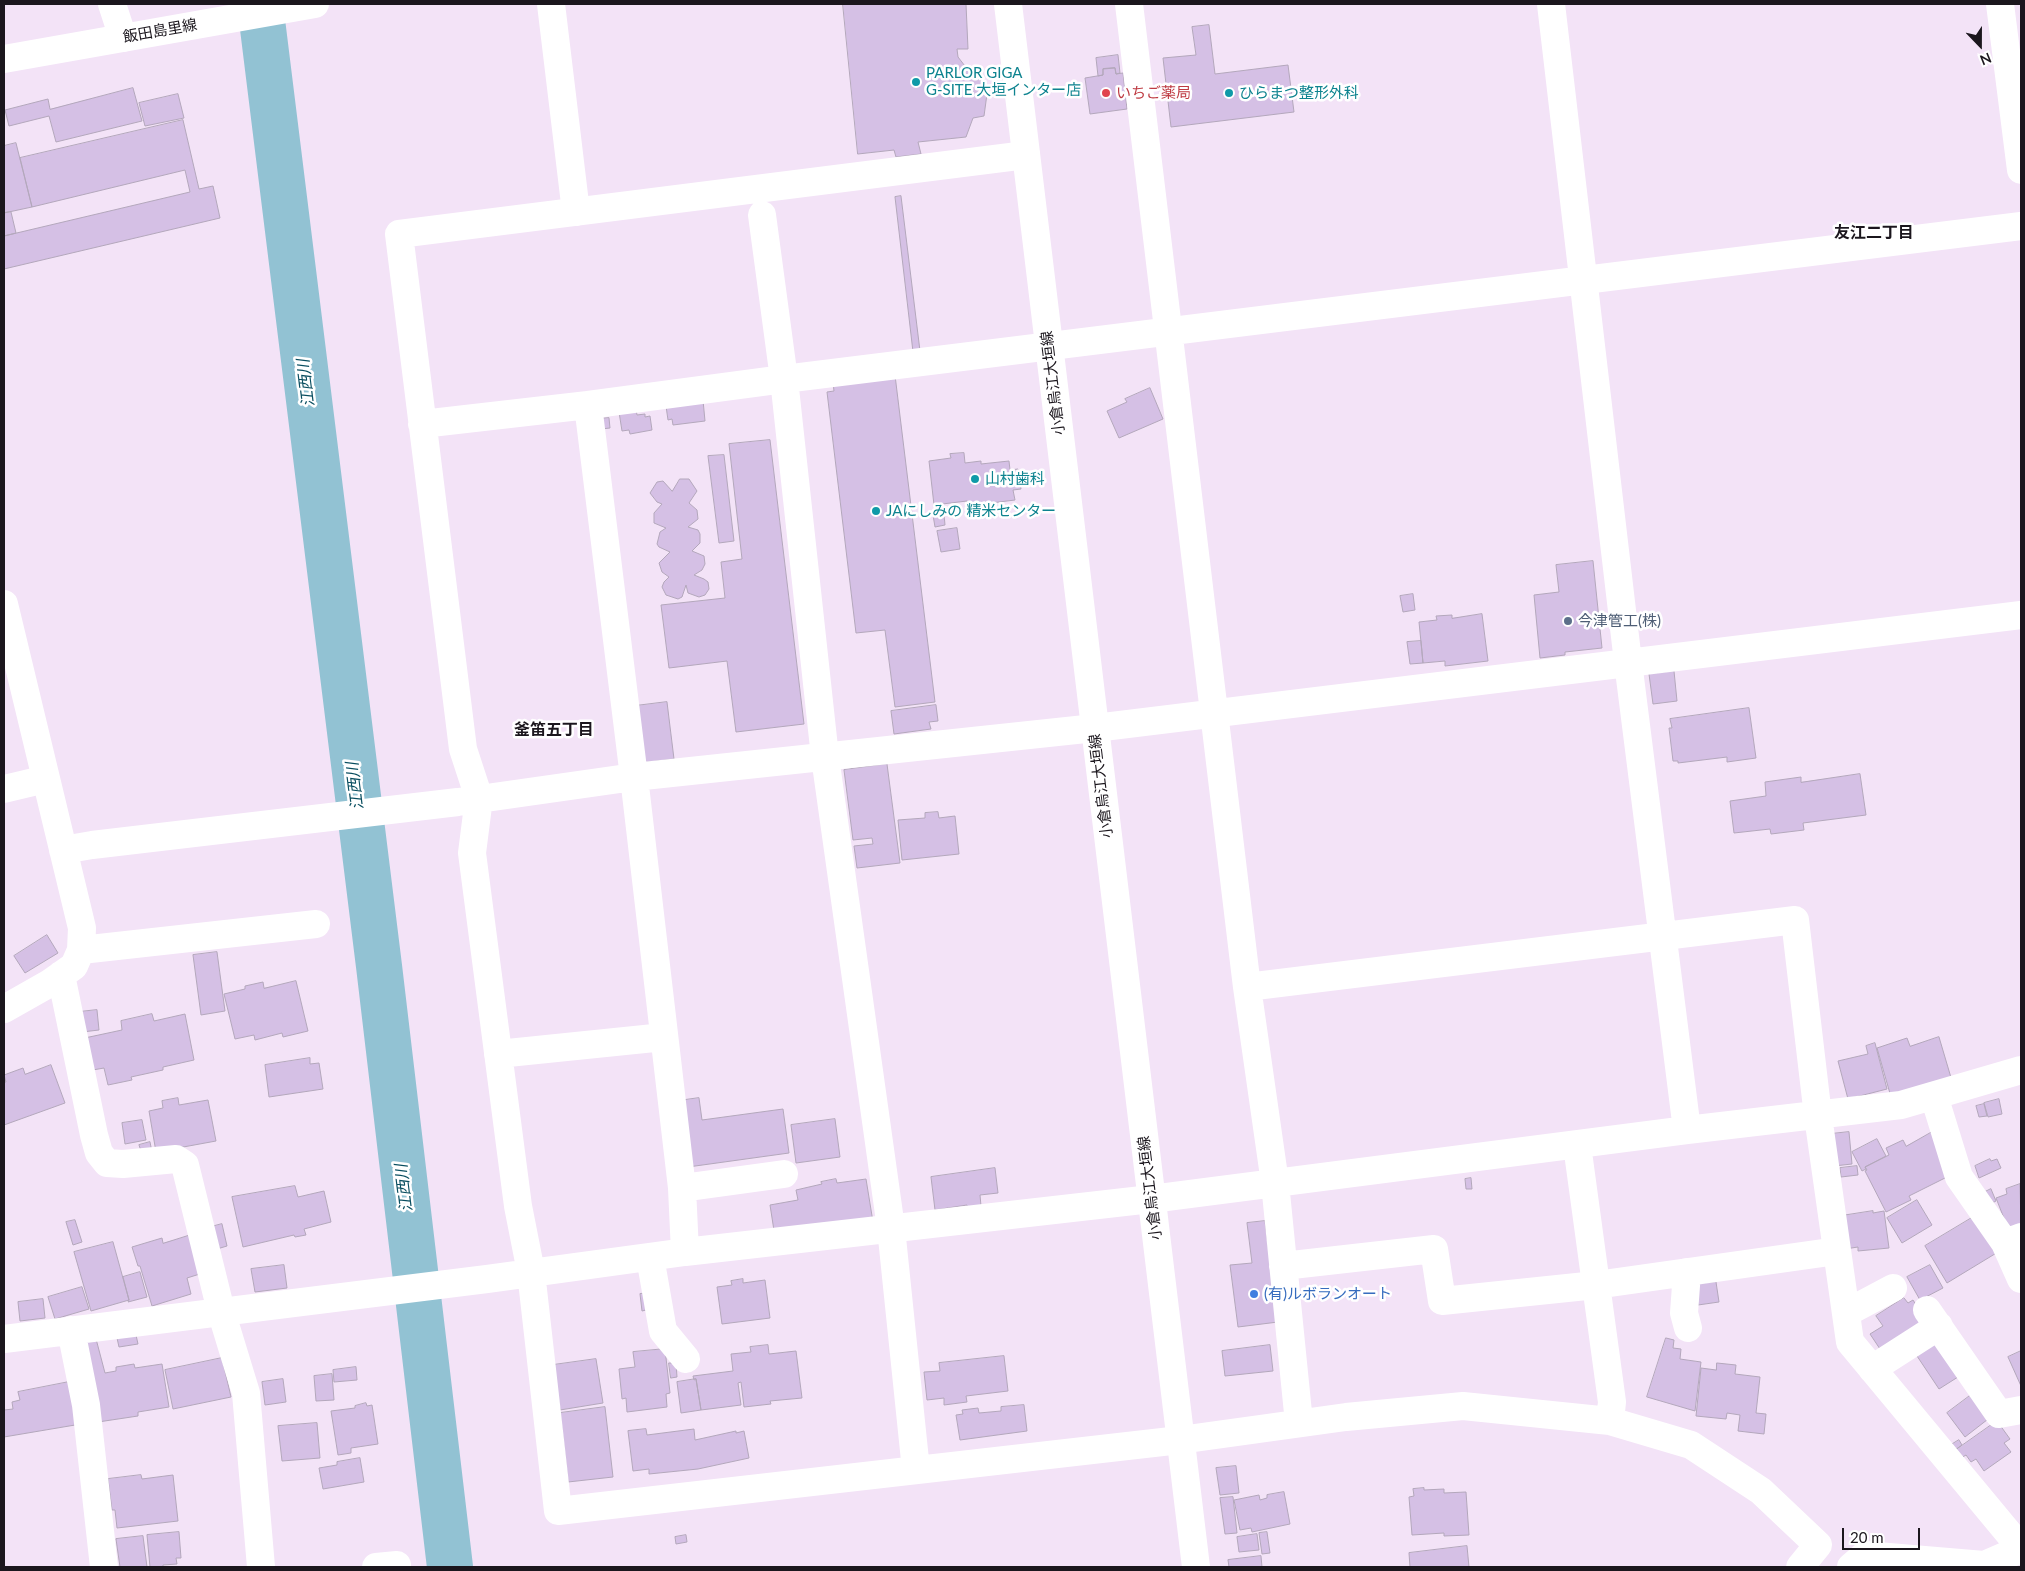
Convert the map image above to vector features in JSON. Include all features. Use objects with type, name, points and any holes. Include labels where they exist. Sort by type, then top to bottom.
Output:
[{"type":"street","points":[[112,4],[123,38]]},
{"type":"street","name":"飯田島里線","points":[[4,59],[315,4]]},
{"type":"street","points":[[551,4],[576,212]]},
{"type":"street","name":"小倉烏江大垣線","points":[[1008,4],[1196,1567]]},
{"type":"street","points":[[1129,4],[1247,987],[1275,1183],[1299,1423]]},
{"type":"street","points":[[1551,4],[1628,662],[1687,1130]]},
{"type":"street","points":[[2000,4],[2021,170]]},
{"type":"street","points":[[1026,155],[399,234],[469,800],[472,853],[518,1206],[531,1272],[558,1511],[1180,1440],[1346,1416],[1463,1406],[1610,1421],[1691,1445],[1761,1491],[1840,1567]]},
{"type":"street","points":[[762,214],[784,379],[824,757],[891,1228],[916,1470]]},
{"type":"street","points":[[422,424],[588,406],[784,379],[2021,226]]},
{"type":"street","points":[[588,406],[682,1188],[684,1252]]},
{"type":"street","points":[[4,604],[82,928],[81,950],[74,966],[4,1009]]},
{"type":"street","points":[[63,850],[469,800],[634,777],[1214,714],[2021,615]]},
{"type":"street","points":[[4,789],[46,780]]},
{"type":"street","points":[[1247,987],[1795,920],[1818,1116],[1850,1342],[2021,1550],[1984,1565],[1865,1556],[1851,1567]]},
{"type":"street","points":[[81,950],[316,924]]},
{"type":"street","points":[[61,975],[94,1135],[100,1153],[107,1163],[123,1164],[176,1159],[185,1165],[221,1312],[246,1393],[261,1567]]},
{"type":"street","points":[[498,1054],[664,1037]]},
{"type":"street","points":[[4,1338],[487,1279],[684,1252],[1151,1199],[1687,1130],[1901,1105],[2021,1070]]},
{"type":"street","points":[[1934,1096],[1959,1177],[2013,1240],[2021,1279]]},
{"type":"street","points":[[1577,1145],[1612,1402],[1610,1421]]},
{"type":"street","points":[[682,1188],[784,1174]]},
{"type":"street","points":[[1283,1266],[1434,1249],[1442,1301],[1596,1285],[1837,1251]]},
{"type":"street","points":[[650,1257],[664,1332],[686,1359]]},
{"type":"street","points":[[1687,1272],[1684,1313],[1688,1328]]},
{"type":"street","points":[[1846,1313],[1893,1288]]},
{"type":"street","points":[[1872,1369],[1933,1318],[1998,1414],[2021,1410]]},
{"type":"street","points":[[71,1330],[86,1405],[104,1567]]},
{"type":"street","points":[[1800,1567],[1818,1545]]},
{"type":"building","name":"PARLOR GIGA G-SITE 大垣インター店","points":[[843,4],[966,4],[968,49],[957,49],[958,57],[968,70],[976,69],[987,94],[984,116],[973,118],[966,137],[918,142],[921,154],[896,157],[894,150],[858,154]]},
{"type":"building","name":"ひらまつ整形外科","points":[[1209,25],[1215,74],[1288,65],[1294,112],[1171,127],[1163,58],[1196,55],[1192,27]]},
{"type":"building","points":[[1118,55],[1120,73],[1116,74],[1115,68],[1103,69],[1103,75],[1098,76],[1096,58]]},
{"type":"building","name":"いちご薬局","points":[[1115,68],[1116,74],[1123,73],[1127,109],[1090,114],[1085,78],[1103,75],[1103,69]]},
{"type":"building","points":[[133,88],[142,121],[56,142],[49,116],[9,126],[5,110],[48,99],[50,109]]},
{"type":"building","points":[[178,94],[184,118],[145,126],[139,103]]},
{"type":"building","points":[[183,120],[199,189],[213,186],[220,218],[4,269],[4,236],[190,192],[185,170],[32,207],[20,158]]},
{"type":"building","points":[[16,143],[32,207],[4,213],[4,146]]},
{"type":"building","points":[[901,196],[920,351],[913,352],[895,197]]},
{"type":"building","points":[[11,212],[16,233],[4,236],[4,213]]},
{"type":"building","name":"JAにしみの 精米センター","points":[[895,375],[935,702],[895,707],[885,630],[856,633],[827,392],[834,391],[833,383]]},
{"type":"building","points":[[1150,388],[1163,419],[1119,438],[1107,411],[1127,402],[1125,399]]},
{"type":"building","points":[[703,400],[705,421],[673,425],[672,419],[668,420],[666,406]]},
{"type":"building","points":[[636,409],[637,415],[645,414],[645,417],[650,416],[652,430],[630,434],[629,430],[622,431],[619,412]]},
{"type":"building","points":[[609,418],[610,428],[601,429],[600,419]]},
{"type":"building","points":[[770,440],[804,724],[736,732],[727,661],[669,668],[661,605],[725,598],[721,562],[742,559],[729,444]]},
{"type":"building","name":"山村歯科","points":[[964,453],[965,463],[981,461],[981,464],[1009,461],[1010,470],[1018,469],[1021,489],[1013,490],[1015,500],[967,506],[967,501],[934,505],[929,461],[951,458],[950,454]]},
{"type":"building","points":[[724,455],[734,541],[719,543],[708,456]]},
{"type":"building","points":[[680,479],[689,479],[697,491],[689,503],[697,510],[698,519],[688,527],[698,530],[700,534],[700,543],[692,551],[704,556],[705,564],[702,570],[694,575],[708,582],[709,589],[705,595],[699,597],[688,593],[686,585],[682,597],[678,599],[666,595],[662,587],[669,577],[662,572],[659,563],[670,552],[659,547],[657,544],[660,532],[666,528],[654,523],[654,513],[662,504],[657,502],[650,493],[657,482],[663,481],[672,491]]},
{"type":"building","points":[[944,514],[945,525],[935,527],[933,515]]},
{"type":"building","points":[[957,528],[960,549],[941,552],[937,531]]},
{"type":"building","name":"今津管工(株)","points":[[1593,561],[1602,648],[1565,652],[1565,655],[1540,658],[1534,595],[1559,592],[1556,565]]},
{"type":"building","points":[[1413,594],[1415,610],[1403,612],[1400,596]]},
{"type":"building","points":[[1482,614],[1488,661],[1445,666],[1445,661],[1423,663],[1419,622],[1437,620],[1436,616],[1452,615],[1452,618]]},
{"type":"building","points":[[1421,641],[1423,663],[1410,664],[1407,642]]},
{"type":"building","points":[[1674,671],[1677,701],[1653,704],[1649,674]]},
{"type":"building","points":[[667,702],[674,759],[642,763],[635,706]]},
{"type":"building","points":[[936,705],[938,721],[929,722],[931,729],[894,734],[891,711]]},
{"type":"building","points":[[1749,708],[1756,758],[1727,762],[1727,757],[1678,763],[1678,761],[1673,761],[1669,728],[1672,728],[1670,719]]},
{"type":"building","points":[[887,764],[900,863],[857,868],[854,846],[873,844],[872,838],[853,840],[844,770]]},
{"type":"building","points":[[1860,774],[1866,815],[1803,823],[1804,830],[1771,834],[1770,829],[1734,833],[1730,801],[1766,796],[1765,782],[1801,777],[1801,782]]},
{"type":"building","points":[[938,812],[939,818],[955,816],[959,854],[902,860],[898,820],[925,818],[925,813]]},
{"type":"building","points":[[47,935],[58,953],[25,973],[14,956]]},
{"type":"building","points":[[217,952],[225,1011],[201,1015],[193,955]]},
{"type":"building","points":[[296,981],[308,1031],[283,1037],[282,1033],[255,1040],[254,1035],[235,1039],[224,994],[263,982],[264,988]]},
{"type":"building","points":[[97,1010],[99,1030],[82,1032],[79,1012]]},
{"type":"building","points":[[152,1014],[154,1021],[185,1014],[194,1060],[163,1067],[163,1070],[131,1077],[132,1080],[108,1085],[104,1068],[87,1071],[80,1039],[122,1030],[121,1021]]},
{"type":"building","points":[[1939,1037],[1952,1081],[1891,1097],[1877,1048],[1907,1038],[1910,1046]]},
{"type":"building","points":[[1875,1043],[1887,1089],[1848,1099],[1838,1061],[1868,1054],[1866,1046]]},
{"type":"building","points":[[310,1058],[310,1064],[319,1063],[323,1089],[269,1097],[265,1065]]},
{"type":"building","points":[[51,1065],[65,1103],[4,1125],[4,1082],[6,1082],[4,1075],[23,1068],[25,1074]]},
{"type":"building","points":[[178,1098],[179,1105],[208,1100],[216,1141],[156,1152],[149,1111],[163,1108],[162,1101]]},
{"type":"building","points":[[699,1098],[702,1120],[783,1109],[789,1153],[688,1167],[678,1101]]},
{"type":"building","points":[[1999,1099],[2002,1114],[1988,1117],[1984,1103]]},
{"type":"building","points":[[1984,1104],[1987,1116],[1979,1117],[1976,1106]]},
{"type":"building","points":[[835,1119],[840,1157],[796,1163],[791,1125]]},
{"type":"building","points":[[142,1120],[146,1140],[125,1144],[122,1123]]},
{"type":"building","points":[[1934,1131],[1955,1173],[1909,1196],[1911,1200],[1886,1212],[1865,1171],[1867,1170],[1865,1167],[1889,1155],[1886,1148],[1903,1140],[1906,1146]]},
{"type":"building","points":[[1849,1132],[1852,1164],[1834,1166],[1831,1134]]},
{"type":"building","points":[[1877,1139],[1886,1156],[1865,1167],[1866,1169],[1862,1171],[1852,1152]]},
{"type":"building","points":[[150,1142],[152,1152],[142,1154],[139,1145]]},
{"type":"building","points":[[1990,1159],[1991,1161],[1997,1159],[2001,1168],[1979,1178],[1975,1166]]},
{"type":"building","points":[[1857,1166],[1858,1175],[1841,1177],[1840,1168]]},
{"type":"building","points":[[995,1168],[998,1193],[980,1195],[981,1206],[967,1208],[967,1205],[935,1210],[931,1177]]},
{"type":"building","points":[[1471,1178],[1472,1189],[1466,1189],[1465,1179]]},
{"type":"building","points":[[836,1179],[837,1183],[866,1179],[873,1222],[775,1237],[770,1205],[798,1200],[796,1190]]},
{"type":"building","points":[[2020,1184],[2021,1227],[2009,1231],[1996,1198],[2007,1194],[2006,1189]]},
{"type":"building","points":[[295,1186],[298,1197],[324,1191],[331,1222],[304,1229],[306,1235],[295,1237],[294,1235],[243,1247],[232,1197]]},
{"type":"building","points":[[1991,1189],[1996,1201],[1988,1205],[1983,1193]]},
{"type":"building","points":[[1917,1200],[1932,1225],[1902,1243],[1887,1218]]},
{"type":"building","points":[[1873,1211],[1873,1213],[1884,1211],[1889,1248],[1858,1251],[1858,1247],[1845,1249],[1841,1216]]},
{"type":"building","points":[[1980,1213],[2003,1249],[1947,1283],[1925,1246]]},
{"type":"building","points":[[75,1220],[82,1242],[73,1245],[66,1222]]},
{"type":"building","name":"(有)ルボランオート","points":[[1265,1221],[1278,1322],[1238,1327],[1230,1265],[1252,1263],[1247,1223]]},
{"type":"building","points":[[222,1224],[227,1246],[217,1249],[211,1227]]},
{"type":"building","points":[[191,1235],[203,1273],[187,1278],[191,1294],[152,1306],[132,1247],[162,1238],[163,1243]]},
{"type":"building","points":[[113,1242],[129,1300],[91,1311],[74,1252]]},
{"type":"building","points":[[284,1265],[287,1288],[255,1292],[251,1269]]},
{"type":"building","points":[[1930,1265],[1943,1288],[1920,1300],[1907,1277]]},
{"type":"building","points":[[140,1272],[147,1297],[128,1302],[123,1277]]},
{"type":"building","points":[[743,1279],[743,1283],[765,1280],[770,1318],[722,1324],[717,1287],[732,1285],[731,1281]]},
{"type":"building","points":[[1716,1282],[1719,1302],[1698,1305],[1695,1284]]},
{"type":"building","points":[[82,1287],[89,1309],[55,1319],[48,1297]]},
{"type":"building","points":[[648,1293],[650,1309],[642,1311],[640,1294]]},
{"type":"building","points":[[1904,1298],[1908,1303],[1913,1300],[1929,1325],[1884,1355],[1870,1334],[1883,1326],[1876,1316]]},
{"type":"building","points":[[43,1299],[45,1318],[20,1321],[18,1302]]},
{"type":"building","points":[[95,1335],[105,1373],[116,1371],[116,1367],[134,1364],[135,1368],[162,1364],[169,1407],[138,1412],[138,1416],[98,1422],[79,1339]]},
{"type":"building","points":[[136,1335],[138,1344],[119,1347],[117,1338]]},
{"type":"building","points":[[1666,1338],[1674,1340],[1673,1348],[1681,1349],[1680,1359],[1701,1362],[1695,1411],[1647,1397]]},
{"type":"building","points":[[1937,1338],[1958,1377],[1939,1389],[1915,1353]]},
{"type":"building","points":[[768,1345],[769,1354],[796,1351],[802,1398],[770,1401],[771,1404],[744,1407],[741,1382],[738,1383],[741,1405],[701,1410],[696,1379],[694,1380],[693,1376],[733,1371],[731,1354],[751,1352],[750,1347]]},
{"type":"building","points":[[1270,1345],[1273,1371],[1225,1376],[1222,1351]]},
{"type":"building","points":[[665,1349],[670,1393],[666,1394],[667,1407],[627,1412],[626,1398],[622,1399],[619,1369],[635,1367],[633,1352]]},
{"type":"building","points":[[2021,1351],[2021,1386],[2008,1357]]},
{"type":"building","points":[[1004,1356],[1008,1391],[966,1396],[967,1402],[944,1405],[944,1398],[927,1400],[924,1372],[940,1371],[939,1363]]},
{"type":"building","points":[[222,1358],[231,1397],[173,1409],[165,1370]]},
{"type":"building","points":[[596,1359],[603,1403],[560,1410],[553,1365]]},
{"type":"building","points":[[669,1363],[676,1363],[677,1377],[671,1378]]},
{"type":"building","points":[[1717,1363],[1736,1365],[1735,1374],[1760,1377],[1756,1413],[1766,1414],[1764,1434],[1738,1431],[1740,1415],[1727,1413],[1726,1419],[1696,1416],[1701,1368],[1716,1370]]},
{"type":"building","points":[[356,1367],[357,1380],[334,1382],[333,1370]]},
{"type":"building","points":[[332,1374],[334,1400],[316,1401],[314,1376]]},
{"type":"building","points":[[283,1379],[286,1402],[265,1405],[262,1382]]},
{"type":"building","points":[[696,1379],[701,1410],[681,1413],[677,1382]]},
{"type":"building","points":[[74,1381],[81,1424],[4,1437],[4,1410],[13,1409],[12,1402],[20,1400],[18,1392]]},
{"type":"building","points":[[1975,1392],[1992,1416],[1965,1437],[1947,1413]]},
{"type":"building","points":[[366,1403],[367,1406],[372,1405],[378,1444],[351,1448],[351,1453],[338,1455],[331,1411],[355,1408],[355,1406]]},
{"type":"building","points":[[1024,1405],[1027,1431],[960,1440],[956,1415],[963,1414],[962,1410],[978,1408],[979,1413],[1001,1411],[1001,1407]]},
{"type":"building","points":[[605,1407],[613,1477],[568,1482],[560,1413]]},
{"type":"building","points":[[1997,1421],[2010,1439],[2004,1443],[2011,1452],[1984,1471],[1976,1459],[1971,1462],[1966,1455],[1961,1458],[1956,1450]]},
{"type":"building","points":[[317,1423],[320,1458],[282,1461],[278,1426]]},
{"type":"building","points":[[646,1429],[647,1435],[694,1429],[695,1440],[744,1431],[749,1458],[698,1469],[649,1474],[649,1469],[633,1471],[628,1431]]},
{"type":"building","points":[[1959,1440],[1962,1445],[1955,1450],[1951,1445]]},
{"type":"building","points":[[360,1458],[364,1482],[323,1489],[319,1468],[337,1465],[337,1462]]},
{"type":"building","points":[[1236,1466],[1239,1493],[1220,1495],[1216,1468]]},
{"type":"building","points":[[141,1475],[142,1479],[173,1475],[178,1521],[117,1528],[115,1510],[112,1510],[108,1479]]},
{"type":"building","points":[[1424,1488],[1424,1490],[1444,1489],[1444,1493],[1466,1492],[1469,1535],[1444,1536],[1444,1533],[1412,1535],[1409,1497],[1414,1496],[1413,1489]]},
{"type":"building","points":[[1284,1492],[1290,1524],[1252,1532],[1251,1528],[1240,1530],[1234,1500],[1259,1495],[1260,1500],[1267,1498],[1267,1495]]},
{"type":"building","points":[[1233,1497],[1237,1533],[1225,1534],[1220,1498]]},
{"type":"building","points":[[179,1532],[181,1558],[176,1558],[177,1564],[150,1567],[147,1535]]},
{"type":"building","points":[[1267,1532],[1270,1553],[1262,1554],[1259,1533]]},
{"type":"building","points":[[1257,1534],[1259,1550],[1239,1552],[1237,1537]]},
{"type":"building","points":[[686,1535],[687,1542],[676,1544],[675,1537]]},
{"type":"building","points":[[143,1536],[147,1567],[120,1567],[116,1539]]},
{"type":"building","points":[[1467,1546],[1469,1567],[1410,1567],[1409,1553]]},
{"type":"building","points":[[1261,1556],[1262,1567],[1229,1567],[1228,1560]]},
{"type":"waterway","name":"江西川","points":[[260,4],[379,966],[450,1567]]},
{"type":"place","name":"PARLOR GIGA G-SITE 大垣インター店","points":[[916,82]]},
{"type":"place","name":"いちご薬局","points":[[1106,93]]},
{"type":"place","name":"ひらまつ整形外科","points":[[1229,93]]},
{"type":"place","name":"山村歯科","points":[[975,479]]},
{"type":"place","name":"JAにしみの 精米センター","points":[[876,511]]},
{"type":"place","name":"今津管工(株)","points":[[1568,621]]},
{"type":"place","name":"(有)ルボランオート","points":[[1254,1294]]},
{"type":"district","name":"友江二丁目","points":[[1874,233]]},
{"type":"district","name":"釜笛五丁目","points":[[554,730]]}]
